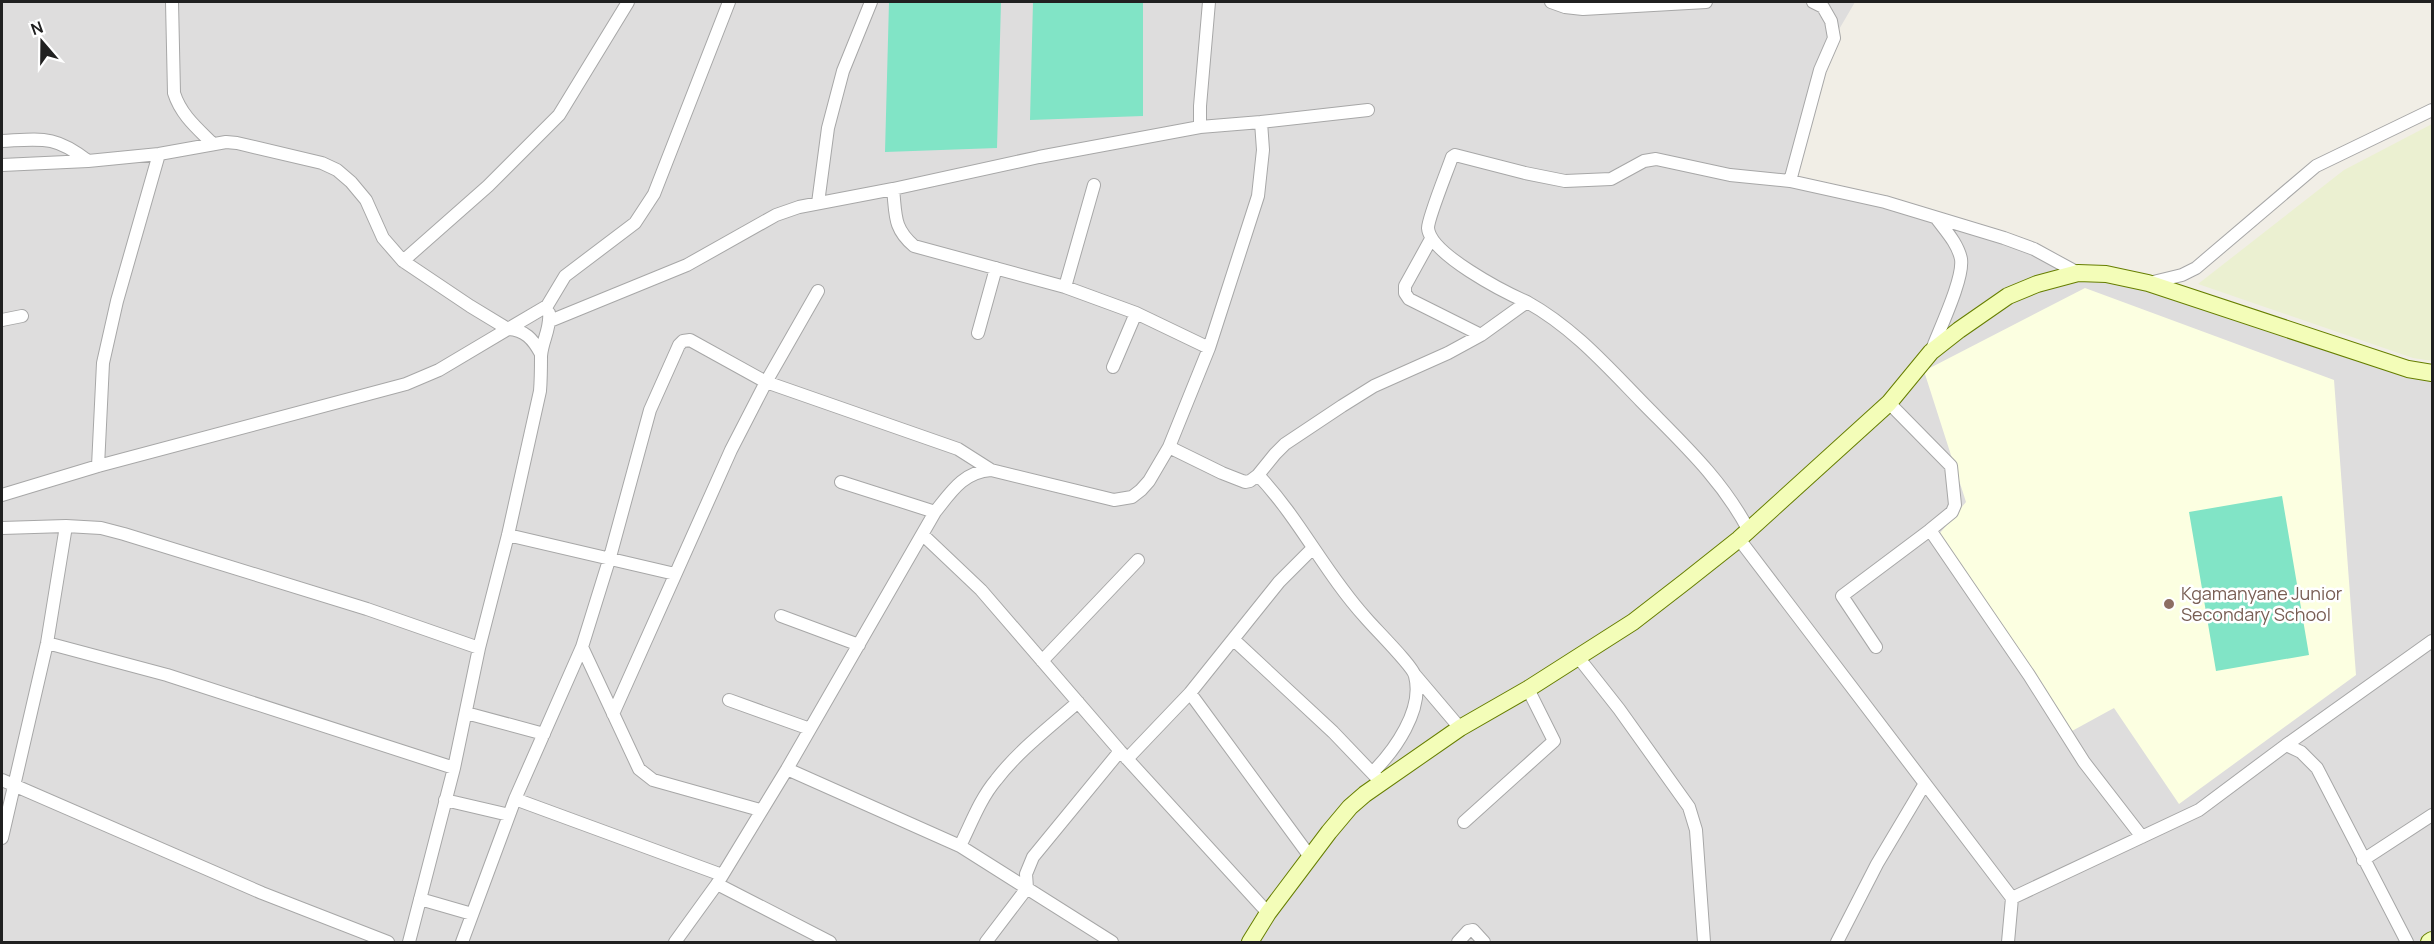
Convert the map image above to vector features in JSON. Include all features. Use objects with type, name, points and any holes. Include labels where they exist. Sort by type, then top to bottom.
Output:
[{"type":"street","points":[[172,2],[174,93],[185,115],[213,144]]},
{"type":"street","points":[[403,261],[488,186],[559,115],[628,2]]},
{"type":"street","points":[[2,495],[98,466],[406,384],[439,370],[548,306],[565,276],[635,223],[650,202],[729,2]]},
{"type":"street","points":[[818,203],[828,128],[843,71],[871,2]]},
{"type":"street","points":[[1200,126],[1209,2]]},
{"type":"street","points":[[1551,2],[1565,7],[1706,2]]},
{"type":"street","points":[[1790,181],[1820,70],[1834,38],[1831,21],[1823,7],[1813,2]]},
{"type":"street","points":[[550,321],[679,268],[776,215],[818,203],[1200,126],[1261,123],[1368,110]]},
{"type":"street","points":[[2148,283],[2182,275],[2196,268],[2316,166],[2433,110]]},
{"type":"street","points":[[462,942],[515,799],[582,647],[610,557],[650,410],[679,345],[683,341],[690,340],[766,382],[958,449],[991,470],[1114,500],[1124,499],[1141,490],[1169,447],[1209,348],[1258,196],[1263,150],[1261,123]]},
{"type":"street","points":[[2,141],[47,139],[59,141],[88,160]]},
{"type":"street","points":[[2,165],[159,154],[213,144],[237,143],[322,163],[351,182],[366,200],[383,238],[403,261],[508,329],[527,334],[541,354]]},
{"type":"street","points":[[98,466],[103,363],[117,301],[159,154]]},
{"type":"street","points":[[2012,941],[2012,898],[1924,785],[1744,535],[1737,509],[1701,462],[1584,343],[1548,314],[1470,272],[1431,239],[1428,226],[1452,157],[1455,155],[1564,181],[1611,179],[1644,161],[1656,159],[1730,175],[1790,181],[1885,202],[2034,249],[2078,273]]},
{"type":"street","points":[[1065,286],[1094,185]]},
{"type":"street","points":[[893,189],[898,228],[914,246],[1065,286],[1136,313],[1209,348]]},
{"type":"street","points":[[1931,352],[1960,276],[1961,259],[1954,242],[1937,219]]},
{"type":"street","points":[[1431,239],[1405,286],[1405,293],[1409,299],[1480,334]]},
{"type":"street","points":[[978,333],[996,268]]},
{"type":"street","points":[[1376,777],[1528,689],[1633,622],[1744,535],[1889,404],[1931,352],[2008,296],[2037,284],[2078,273],[2106,274],[2148,283],[2408,369],[2433,374]]},
{"type":"street","points":[[613,714],[731,450],[766,382],[818,291]]},
{"type":"street","points":[[1169,447],[1245,482],[1258,475],[1285,444],[1342,406],[1374,386],[1448,353],[1527,302]]},
{"type":"street","points":[[409,942],[454,768],[479,648],[508,535],[540,391],[541,354],[550,321],[548,306]]},
{"type":"street","points":[[1113,367],[1136,313]]},
{"type":"street","points":[[2,320],[22,316]]},
{"type":"street","points":[[1876,647],[1842,596],[1930,530],[1952,512],[1955,505],[1951,466],[1889,404]]},
{"type":"street","points":[[675,942],[719,880],[787,769],[935,512],[960,481],[974,473],[991,470]]},
{"type":"street","points":[[1258,475],[1276,495],[1312,549],[1356,607],[1460,728]]},
{"type":"street","points":[[841,483],[935,512]]},
{"type":"street","points":[[2,528],[66,525],[101,528],[367,609],[479,648]]},
{"type":"street","points":[[2,838],[7,782],[47,643],[66,525]]},
{"type":"street","points":[[1930,530],[2030,675],[2084,762],[2142,837]]},
{"type":"street","points":[[508,535],[675,574]]},
{"type":"street","points":[[923,535],[981,590],[1124,755],[1268,913]]},
{"type":"street","points":[[986,942],[1027,888],[1026,874],[1034,857],[1124,755],[1190,693],[1279,582],[1312,549]]},
{"type":"street","points":[[1042,661],[1138,560]]},
{"type":"street","points":[[781,615],[859,645]]},
{"type":"street","points":[[1234,640],[1376,777]]},
{"type":"street","points":[[2012,898],[2199,810],[2433,641]]},
{"type":"street","points":[[47,643],[167,675],[454,768]]},
{"type":"street","points":[[582,647],[639,769],[648,778],[760,810]]},
{"type":"street","points":[[1578,657],[1619,709],[1689,807],[1696,830],[1704,942]]},
{"type":"street","points":[[1250,942],[1268,913],[1376,777],[1391,754],[1408,724],[1416,692],[1415,675]]},
{"type":"street","points":[[1464,822],[1554,741],[1528,689]]},
{"type":"street","points":[[1190,693],[1311,858]]},
{"type":"street","points":[[729,700],[810,729]]},
{"type":"street","points":[[960,846],[980,804],[996,779],[1078,702]]},
{"type":"street","points":[[466,713],[544,734]]},
{"type":"street","points":[[2286,745],[2301,752],[2317,768],[2407,942]]},
{"type":"street","points":[[787,769],[960,846],[1112,942]]},
{"type":"street","points":[[7,782],[262,893],[388,942]]},
{"type":"street","points":[[1837,942],[1877,864],[1924,785]]},
{"type":"street","points":[[515,799],[719,880],[830,942]]},
{"type":"street","points":[[445,800],[509,815]]},
{"type":"street","points":[[2363,860],[2433,815]]},
{"type":"street","points":[[420,898],[472,914]]},
{"type":"street","points":[[1458,942],[1473,930],[1484,942]]},
{"type":"shaded area","points":[[2,2],[1855,2],[1834,38],[1790,181],[2004,238],[2078,273],[2106,274],[2432,373],[2432,942],[2,942]]},
{"type":"shaded area","points":[[2432,124],[2432,361],[2413,358],[2198,284],[2344,170]]},
{"type":"shaded area","name":"Kgamanyane Junior Secondary School","points":[[2085,288],[2334,380],[2356,675],[2179,804],[2114,708],[2072,731],[1940,533],[1966,502],[1924,371]]},
{"type":"green space","points":[[889,2],[1001,2],[997,148],[885,152]]},
{"type":"green space","points":[[1033,2],[1143,2],[1143,116],[1030,120]]},
{"type":"green space","points":[[2282,496],[2309,655],[2216,671],[2189,512]]},
{"type":"place","name":"Kgamanyane Junior Secondary School","points":[[2169,604]]}]
